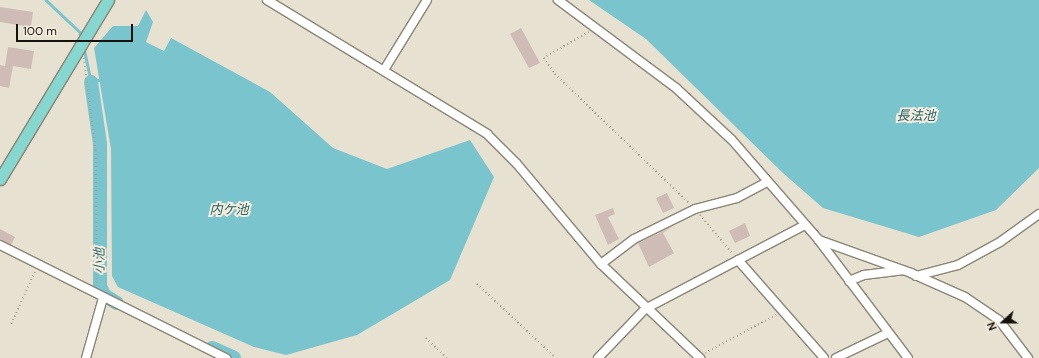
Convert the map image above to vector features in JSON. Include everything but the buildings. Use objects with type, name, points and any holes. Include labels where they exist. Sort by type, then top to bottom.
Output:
[{"type":"main road","points":[[0,179],[108,0]]},
{"type":"street","points":[[267,0],[487,134],[517,164],[601,264],[645,309],[699,357]]},
{"type":"street","points":[[384,70],[426,0]]},
{"type":"street","points":[[558,0],[676,88],[732,140],[802,226],[818,239],[908,358]]},
{"type":"street","points":[[601,264],[634,239],[695,209],[737,198],[767,182]]},
{"type":"street","points":[[916,276],[958,265],[1000,242],[1039,214]]},
{"type":"street","points":[[598,358],[645,309],[802,226]]},
{"type":"street","points":[[818,239],[903,270],[964,297],[998,320],[1028,358]]},
{"type":"street","points":[[0,245],[226,358]]},
{"type":"street","points":[[738,260],[785,311],[824,358]]},
{"type":"street","points":[[849,281],[864,275],[903,270]]},
{"type":"street","points":[[86,358],[100,296]]},
{"type":"street","points":[[836,358],[888,333]]},
{"type":"path","points":[[597,28],[544,58],[555,74],[695,209],[738,260]]},
{"type":"path","points":[[81,43],[89,85],[96,150],[100,296]]},
{"type":"path","points":[[11,324],[38,265]]},
{"type":"path","points":[[477,284],[556,358]]},
{"type":"path","points":[[699,357],[785,311]]},
{"type":"path","points":[[426,338],[447,358]]},
{"type":"water","name":"長法池","points":[[589,0],[1039,0],[1039,168],[996,210],[919,237],[823,208],[783,173],[646,39]]},
{"type":"water","name":"内ケ池","points":[[146,10],[153,22],[146,42],[164,51],[171,38],[270,92],[333,148],[387,169],[470,140],[494,177],[450,280],[357,335],[286,355],[254,347],[118,287],[112,276],[111,149],[94,48],[113,26],[138,26]]},
{"type":"waterway","points":[[46,0],[80,32],[81,38]]},
{"type":"waterway","points":[[84,48],[91,82],[102,79]]},
{"type":"waterway","name":"小池","points":[[91,82],[100,144],[100,286],[104,295],[117,303]]},
{"type":"waterway","name":"小池","points":[[212,348],[234,358]]}]
